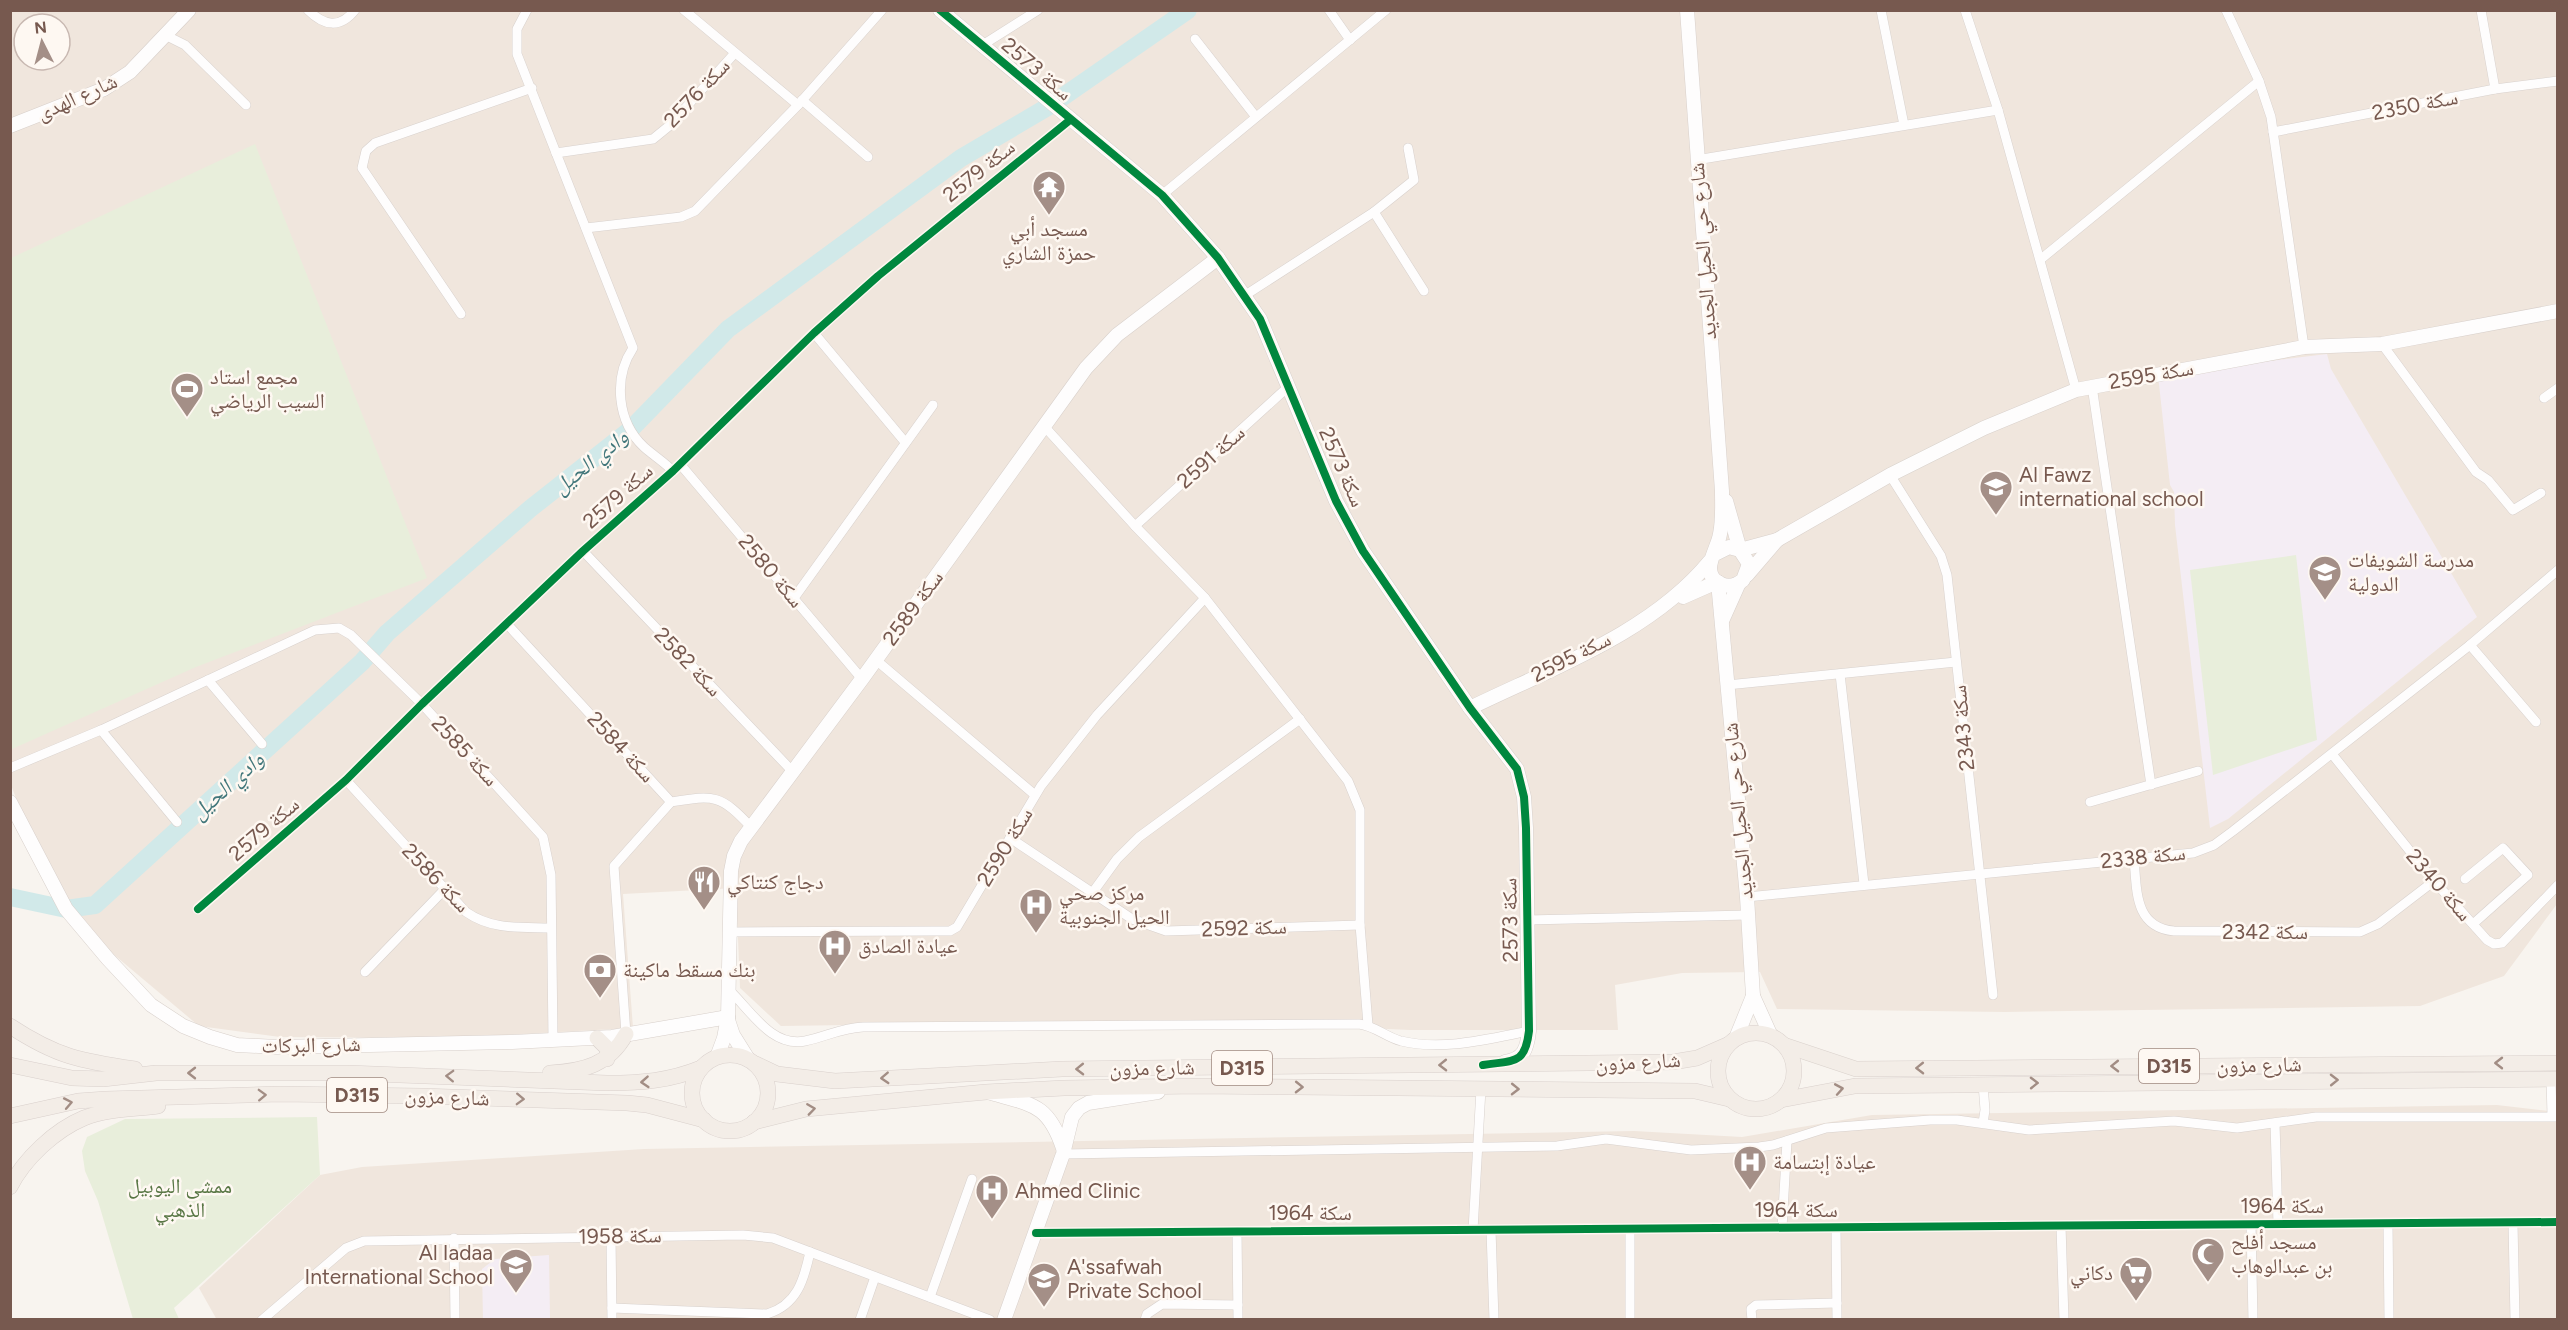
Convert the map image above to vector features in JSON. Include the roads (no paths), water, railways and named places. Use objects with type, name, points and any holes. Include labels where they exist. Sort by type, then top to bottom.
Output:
[{"type":"main road","points":[[10,1026],[54,1052],[86,1062],[156,1073]]},
{"type":"main road","name":"D315","points":[[1733,1041],[1760,1033],[1777,1040]]},
{"type":"main road","points":[[487,1077],[566,1072],[595,1065],[607,1059],[618,1049],[626,1034]]},
{"type":"main road","points":[[597,1038],[608,1049],[607,1059]]},
{"type":"main road","points":[[1777,1040],[1794,1066],[1791,1084],[1781,1100]]},
{"type":"main road","name":"شارع مزون","points":[[1777,1040],[1856,1069],[2558,1063]]},
{"type":"main road","points":[[1729,1099],[1718,1078],[1721,1053],[1733,1041]]},
{"type":"main road","name":"شارع مزون","points":[[752,1062],[777,1074],[836,1081],[1062,1069],[1673,1062],[1697,1058],[1733,1041]]},
{"type":"main road","name":"D315","points":[[701,1068],[717,1057],[727,1055],[752,1062]]},
{"type":"main road","points":[[752,1062],[764,1075],[768,1089],[763,1112],[754,1122]]},
{"type":"main road","name":"شارع مزون","points":[[10,1065],[72,1078],[103,1079],[156,1073],[348,1073],[648,1083],[675,1078],[701,1068]]},
{"type":"main road","points":[[701,1068],[695,1078],[693,1100],[704,1120]]},
{"type":"main road","name":"شارع مزون","points":[[1781,1100],[1855,1086],[2554,1079]]},
{"type":"main road","name":"شارع مزون","points":[[754,1122],[806,1109],[986,1092],[1198,1086],[1695,1091],[1729,1099]]},
{"type":"main road","points":[[10,1187],[22,1168],[46,1143],[84,1118],[207,1096]]},
{"type":"main road","name":"شارع مزون","points":[[10,1116],[78,1101],[207,1096],[422,1096],[627,1103],[666,1109],[704,1120]]},
{"type":"main road","name":"D315","points":[[1729,1099],[1749,1109],[1761,1109],[1781,1100]]},
{"type":"main road","name":"D315","points":[[704,1120],[723,1130],[734,1130],[754,1122]]},
{"type":"street","name":"شارع الهدى","points":[[10,126],[104,89],[130,72],[189,10]]},
{"type":"street","points":[[308,10],[321,23],[333,24],[348,19],[356,10]]},
{"type":"street","name":"سكة 2580","points":[[527,10],[517,28],[517,54],[633,348],[625,360],[621,375],[623,415],[630,430],[643,447],[677,468],[794,598],[862,680]]},
{"type":"street","points":[[684,10],[734,54],[800,102],[868,157]]},
{"type":"street","points":[[586,228],[681,217],[695,211],[800,102],[882,10]]},
{"type":"street","name":"سكة 2573","points":[[940,10],[1162,195],[1218,258],[1260,319],[1336,501],[1363,551],[1470,708],[1517,769],[1524,797],[1529,1031]]},
{"type":"street","points":[[981,46],[1038,10]]},
{"type":"street","points":[[1329,10],[1350,40]]},
{"type":"street","points":[[1162,195],[1386,10]]},
{"type":"street","name":"شارع حي الحيل الجديد","points":[[1687,10],[1696,160],[1722,491],[1721,533],[1712,558]]},
{"type":"street","points":[[1881,10],[1904,124]]},
{"type":"street","points":[[1965,10],[1998,111],[2076,390]]},
{"type":"street","points":[[2226,10],[2259,81],[2273,132],[2304,347]]},
{"type":"street","points":[[2481,10],[2495,89]]},
{"type":"street","points":[[165,35],[185,45],[246,105]]},
{"type":"street","points":[[1195,39],[1256,117]]},
{"type":"street","name":"سكة 2576","points":[[556,153],[653,139],[669,126],[734,54]]},
{"type":"street","points":[[2041,260],[2259,81]]},
{"type":"street","name":"سكة 2350","points":[[2273,132],[2495,89],[2558,81]]},
{"type":"street","points":[[461,314],[362,168],[366,151],[375,143],[532,88]]},
{"type":"street","points":[[1696,160],[1904,124],[1998,111]]},
{"type":"street","name":"سكة 2579","points":[[198,909],[346,780],[422,704],[508,625],[583,551],[677,468],[814,333],[878,276],[1070,120]]},
{"type":"street","points":[[1244,296],[1374,212],[1414,180],[1408,148]]},
{"type":"street","points":[[1374,212],[1424,291]]},
{"type":"street","name":"سكة 2589","points":[[717,1057],[728,1017],[729,890],[734,856],[1086,368],[1117,334],[1218,258]]},
{"type":"street","name":"سكة 2595","points":[[1740,550],[1777,540],[1890,475],[1984,428],[2076,390],[2304,347],[2382,344],[2556,315]]},
{"type":"street","points":[[814,333],[905,442]]},
{"type":"street","points":[[2382,344],[2476,472],[2488,480],[2513,510],[2541,493]]},
{"type":"street","points":[[2092,386],[2151,785]]},
{"type":"street","name":"سكة 2591","points":[[1135,526],[1288,387]]},
{"type":"street","points":[[2544,398],[2558,388]]},
{"type":"street","points":[[794,598],[933,405]]},
{"type":"street","points":[[1044,426],[1135,526],[1205,598],[1348,781],[1360,810],[1360,925],[1368,1025]]},
{"type":"street","name":"سكة 2343","points":[[1890,475],[1941,556],[1947,575],[1993,995]]},
{"type":"street","name":"شارع حي الحيل الجديد","points":[[1722,491],[1740,550]]},
{"type":"street","points":[[1735,528],[1744,540],[1757,545]]},
{"type":"street","name":"سكة 2595","points":[[1743,579],[1777,540]]},
{"type":"street","points":[[1729,547],[1740,550],[1747,558],[1743,579],[1726,585],[1717,582],[1710,572],[1712,558],[1729,547]]},
{"type":"street","name":"سكة 2582","points":[[583,551],[793,772]]},
{"type":"street","name":"سكة 2595","points":[[1670,602],[1690,585],[1712,558]]},
{"type":"street","name":"سكة 2338","points":[[1747,897],[1979,872],[2193,853],[2214,845],[2470,645],[2558,570]]},
{"type":"street","name":"شارع حي الحيل الجديد","points":[[1721,626],[1728,601],[1743,579]]},
{"type":"street","name":"شارع حي الحيل الجديد","points":[[1717,582],[1747,897],[1753,996],[1777,1040]]},
{"type":"street","name":"سكة 2595","points":[[1470,708],[1607,640],[1670,602],[1717,582]]},
{"type":"street","points":[[1697,590],[1708,592],[1719,606]]},
{"type":"street","name":"سكة 2590","points":[[729,932],[950,931],[961,920],[1035,795],[1097,715],[1205,598]]},
{"type":"street","name":"سكة 2584","points":[[508,625],[671,802],[705,796],[719,799],[736,811],[752,828]]},
{"type":"street","name":"سكة 2585","points":[[10,768],[101,730],[315,630],[339,628],[351,635],[422,704],[543,837],[551,875],[553,1039]]},
{"type":"street","points":[[2470,645],[2536,722]]},
{"type":"street","points":[[876,660],[1035,795]]},
{"type":"street","points":[[1726,685],[1956,662]]},
{"type":"street","points":[[1840,674],[1864,884]]},
{"type":"street","points":[[208,680],[262,744]]},
{"type":"street","points":[[1093,892],[1117,859],[1139,837],[1300,719]]},
{"type":"street","points":[[101,730],[177,822]]},
{"type":"street","name":"سكة 2340","points":[[2332,754],[2434,881],[2487,940],[2494,944],[2502,943],[2558,885]]},
{"type":"street","points":[[2090,802],[2198,771]]},
{"type":"street","name":"سكة 2586","points":[[346,780],[466,912],[481,922],[498,927],[550,928]]},
{"type":"street","name":"شارع البركات","points":[[10,802],[66,909],[151,1005],[183,1026],[237,1045],[277,1047],[597,1038],[728,1017]]},
{"type":"street","points":[[626,1034],[614,866],[671,802]]},
{"type":"street","name":"سكة 2592","points":[[1011,838],[1132,919],[1166,931],[1360,925]]},
{"type":"street","points":[[2465,879],[2503,848],[2528,875],[2473,924]]},
{"type":"street","name":"سكة 2342","points":[[2134,859],[2138,904],[2142,912],[2154,926],[2174,931],[2360,932],[2378,924],[2434,881]]},
{"type":"street","points":[[366,972],[444,890]]},
{"type":"street","points":[[1527,920],[1748,915]]},
{"type":"street","points":[[728,989],[775,1036],[788,1041],[802,1042],[838,1030],[863,1027],[1368,1025],[1399,1040],[1438,1044],[1476,1042],[1529,1031]]},
{"type":"street","name":"شارع حي الحيل الجديد","points":[[1733,1041],[1753,996]]},
{"type":"street","name":"سكة 2589","points":[[728,1017],[733,1035],[752,1062]]},
{"type":"street","points":[[1529,1031],[1533,1044],[1544,1060],[1566,1064]]},
{"type":"street","points":[[1483,1065],[1517,1060],[1527,1050],[1529,1031]]},
{"type":"street","points":[[1063,1152],[1557,1146],[1606,1139],[1703,1150],[1759,1147],[1787,1141],[1826,1128],[1930,1120],[1983,1123],[2029,1130],[2174,1121],[2229,1128],[2316,1117],[2555,1116],[2554,1079]]},
{"type":"street","points":[[1983,1084],[1985,1104],[1983,1123]]},
{"type":"street","points":[[1004,1320],[1036,1233],[1072,1117],[1079,1108],[1088,1103],[1198,1086]]},
{"type":"street","points":[[1473,1230],[1481,1089]]},
{"type":"street","points":[[986,1092],[1035,1106],[1052,1120],[1063,1152]]},
{"type":"street","points":[[2275,1123],[2278,1224]]},
{"type":"street","points":[[1782,1228],[1787,1141]]},
{"type":"street","points":[[930,1298],[972,1179]]},
{"type":"street","points":[[2513,1222],[2515,1320]]},
{"type":"street","name":"سكة 1964","points":[[1036,1233],[2558,1222]]},
{"type":"street","points":[[2251,1224],[2253,1320]]},
{"type":"street","points":[[2388,1224],[2389,1320]]},
{"type":"street","points":[[2061,1226],[2064,1320]]},
{"type":"street","points":[[1836,1227],[1837,1320]]},
{"type":"street","points":[[1629,1229],[1630,1320]]},
{"type":"street","points":[[1491,1230],[1494,1320]]},
{"type":"street","points":[[1237,1232],[1238,1320]]},
{"type":"street","name":"سكة 1958","points":[[262,1320],[338,1254],[355,1243],[454,1238],[758,1235],[810,1252],[990,1320]]},
{"type":"street","points":[[611,1236],[612,1320]]},
{"type":"street","points":[[454,1238],[455,1320]]},
{"type":"street","points":[[612,1308],[767,1314],[777,1311],[797,1294],[810,1252]]},
{"type":"street","points":[[860,1320],[875,1277]]},
{"type":"street","points":[[1752,1320],[1751,1309],[1756,1305],[1837,1303]]},
{"type":"street","points":[[1145,1320],[1147,1314],[1162,1304],[1238,1305]]},
{"type":"waterway","name":"وادي الحيل","points":[[10,897],[66,909],[95,905],[362,662],[387,633],[531,508],[630,430],[728,329],[961,158],[1051,105],[1188,10]]},
{"type":"place","name":"مسجد أبي حمزة الشاري","points":[[1049,216]]},
{"type":"place","name":"مجمع استاد السيب الرياضي","points":[[187,418]]},
{"type":"place","name":"Al Fawz international school","points":[[1996,516]]},
{"type":"place","name":"مدرسة الشويفات الدولية","points":[[2325,601]]},
{"type":"place","name":"دجاج كنتاكي","points":[[704,911]]},
{"type":"place","name":"مركز صحي الحيل الجنوبية","points":[[1036,934]]},
{"type":"place","name":"عيادة الصادق","points":[[835,975]]},
{"type":"place","name":"بنك مسقط ماكينة","points":[[600,999]]},
{"type":"place","name":"عيادة إبتسامة","points":[[1750,1191]]},
{"type":"place","name":"Ahmed Clinic","points":[[992,1220]]},
{"type":"place","name":"مسجد أفلح بن عبدالوهاب","points":[[2208,1283]]},
{"type":"place","name":"Al Iadaa International School","points":[[516,1294]]},
{"type":"place","name":"دكاني","points":[[2136,1302]]},
{"type":"place","name":"A'ssafwah Private School","points":[[1044,1308]]},
{"type":"park label","name":"ممشى اليوبيل الذهبي","points":[[180,1198]]}]
